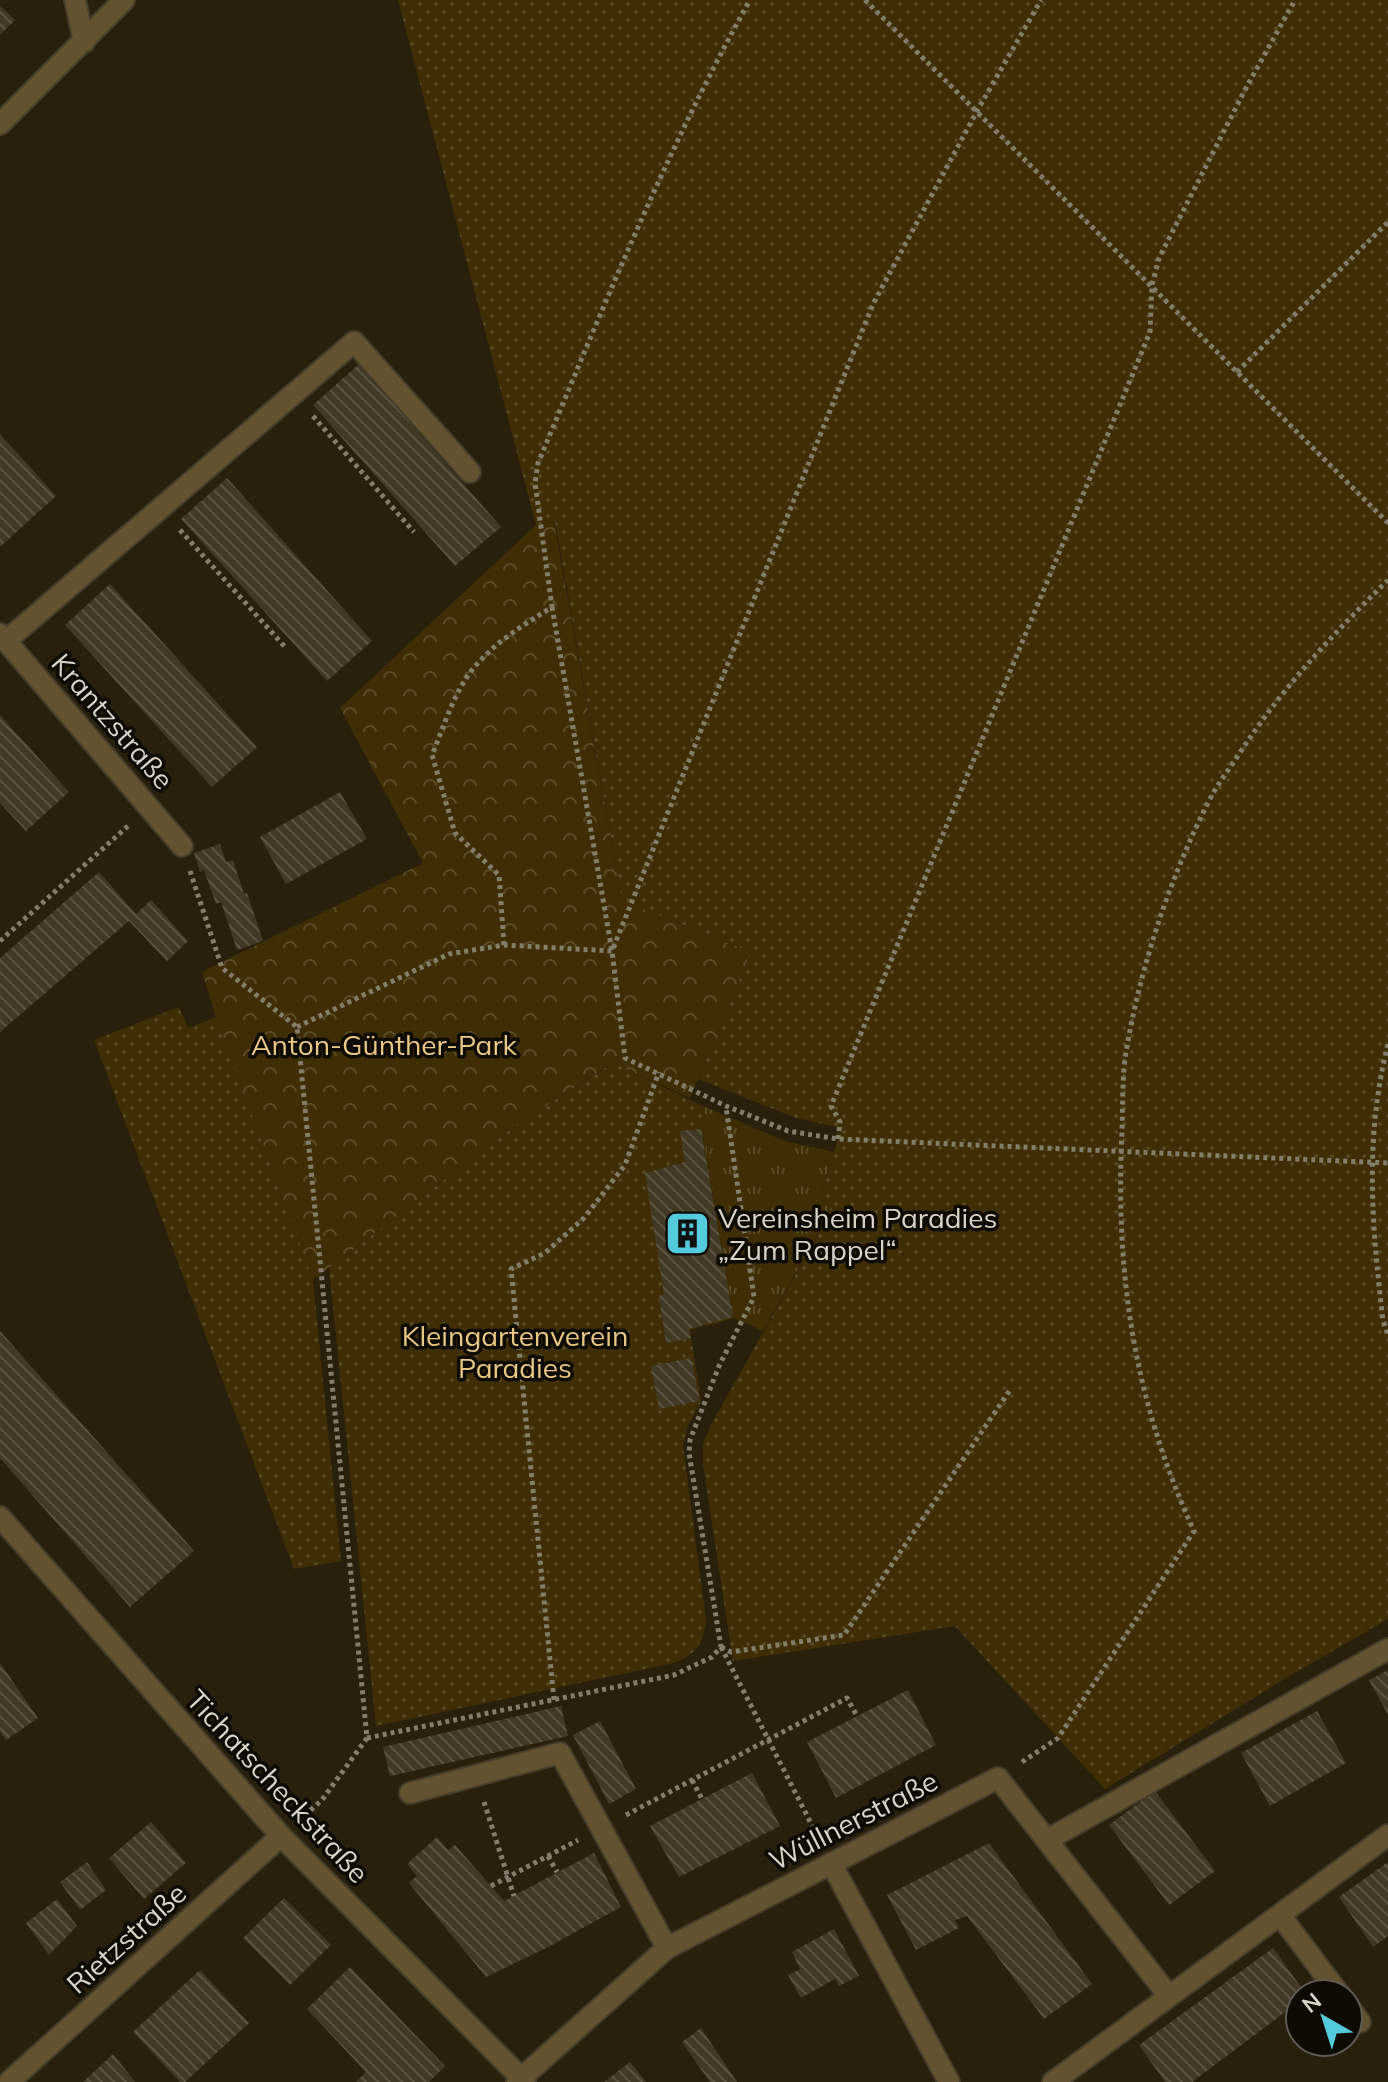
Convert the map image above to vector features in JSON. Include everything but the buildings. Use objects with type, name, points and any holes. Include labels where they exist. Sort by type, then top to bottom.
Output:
[{"type":"street","points":[[75,0],[84,42]]},
{"type":"street","points":[[0,124],[124,0]]},
{"type":"street","points":[[3,638],[161,509],[354,342],[470,472]]},
{"type":"street","name":"Krantzstraße","points":[[3,638],[182,846]]},
{"type":"street","name":"Tichatscheckstraße","points":[[0,1517],[281,1836],[521,2080]]},
{"type":"street","points":[[1047,1840],[1388,1649]]},
{"type":"street","points":[[410,1793],[560,1753],[667,1948]]},
{"type":"street","points":[[998,1778],[1169,1996]]},
{"type":"street","name":"Wüllnerstraße","points":[[521,2080],[667,1948],[998,1778]]},
{"type":"street","points":[[1053,2082],[1388,1835]]},
{"type":"street","name":"Rietzstraße","points":[[9,2082],[281,1836]]},
{"type":"street","points":[[831,1863],[949,2082]]},
{"type":"street","points":[[1280,1915],[1327,1978]]},
{"type":"path","points":[[750,0],[685,124],[633,237],[538,463],[535,483],[552,607],[612,951],[625,1058],[726,1106],[788,1131],[838,1139],[1388,1163]]},
{"type":"path","points":[[865,0],[1388,523]]},
{"type":"path","points":[[612,951],[873,304],[1041,0]]},
{"type":"path","points":[[838,1139],[840,1122],[831,1106],[1150,332],[1152,285],[1159,258],[1295,0]]},
{"type":"path","points":[[1237,372],[1388,222]]},
{"type":"path","points":[[294,394],[414,532]]},
{"type":"path","points":[[161,509],[285,647]]},
{"type":"path","points":[[998,1778],[1058,1738],[1194,1531],[1171,1480],[1156,1434],[1132,1335],[1120,1240],[1126,1055],[1145,968],[1174,883],[1213,794],[1265,714],[1322,645],[1388,580]]},
{"type":"path","points":[[504,945],[499,875],[455,833],[432,755],[459,691],[479,661],[514,631],[552,607]]},
{"type":"path","points":[[0,941],[150,806]]},
{"type":"path","points":[[182,846],[222,968],[297,1027],[367,1738],[322,1800],[281,1836]]},
{"type":"path","points":[[297,1027],[449,954],[504,945],[612,951]]},
{"type":"path","points":[[1388,1044],[1380,1075],[1370,1163],[1372,1226],[1383,1321],[1388,1335]]},
{"type":"path","points":[[554,1700],[511,1269],[545,1253],[584,1218],[625,1165],[659,1072]]},
{"type":"path","points":[[726,1106],[754,1297],[719,1366],[690,1440],[689,1453],[721,1647],[831,1863]]},
{"type":"path","points":[[721,1647],[731,1652],[844,1635],[1010,1390]]},
{"type":"path","points":[[367,1738],[674,1675],[712,1657],[721,1647]]},
{"type":"path","points":[[491,1886],[847,1698],[857,1716]]},
{"type":"path","points":[[476,1776],[514,1896]]},
{"type":"path","points":[[692,1780],[702,1799]]},
{"type":"path","points":[[548,1856],[557,1872]]},
{"type":"green space","points":[[398,0],[1388,0],[1388,1619],[1105,1789],[955,1626],[733,1661],[703,1464],[703,1443],[834,1207],[821,1193],[838,1139],[837,1127],[796,1118],[698,1079],[751,952],[622,900],[555,522],[536,525]]},
{"type":"green space","name":"Anton-Günther-Park","points":[[554,522],[622,900],[751,952],[690,1098],[612,1063],[516,1125],[313,1280],[202,972],[423,863],[340,708],[536,525]]},
{"type":"green space","name":"Kleingartenverein Paradies","points":[[179,1007],[188,1028],[216,1017],[313,1280],[341,1561],[294,1569],[94,1040]]},
{"type":"green space","name":"Kleingartenverein Paradies","points":[[613,1063],[703,1106],[706,1128],[702,1129],[734,1318],[690,1330],[701,1402],[687,1427],[683,1446],[706,1620],[703,1636],[693,1652],[674,1663],[376,1726],[329,1268],[516,1125]]},
{"type":"green space","points":[[703,1106],[785,1141],[834,1152],[821,1192],[834,1206],[763,1331],[734,1318],[702,1129],[706,1127]]},
{"type":"place","name":"Vereinsheim Paradies „Zum Rappel“","points":[[687,1233]]}]
